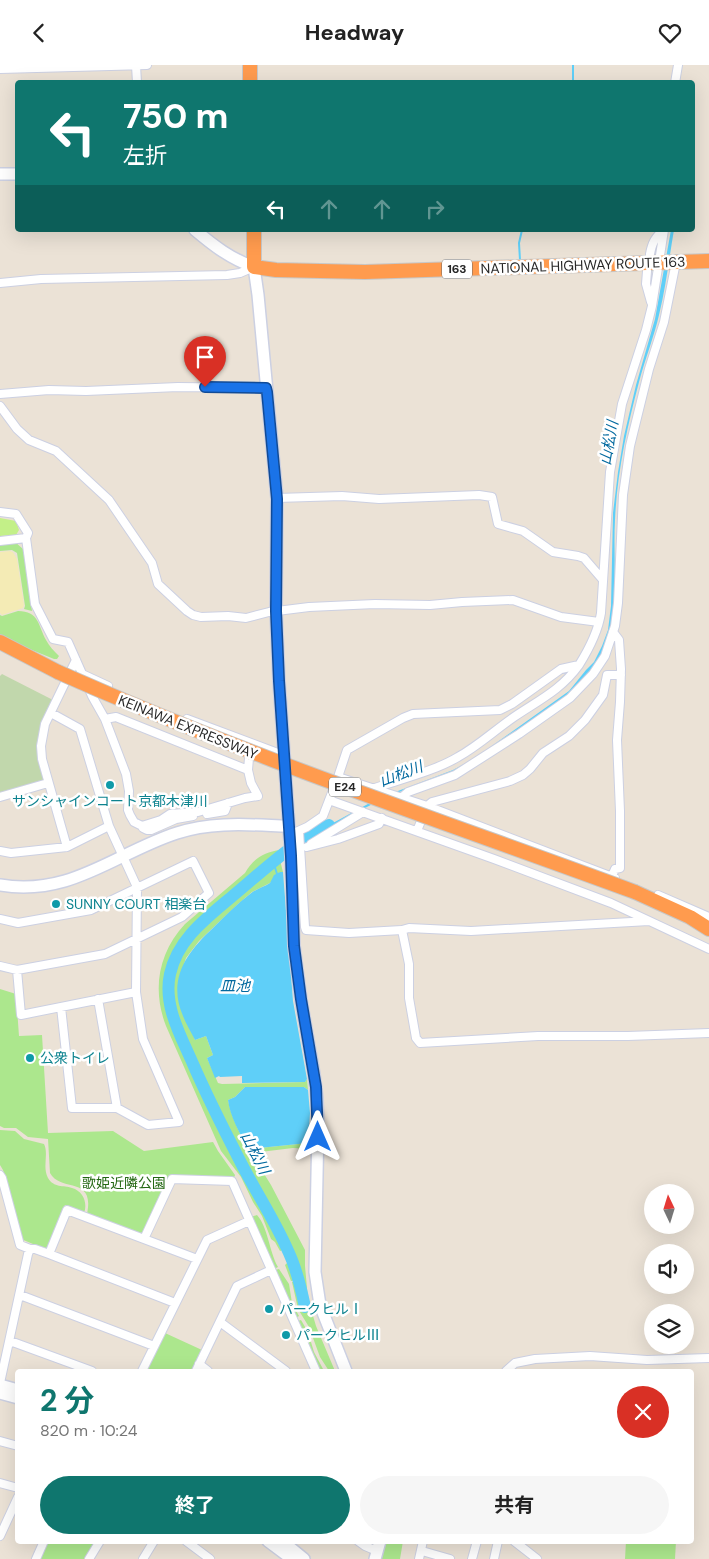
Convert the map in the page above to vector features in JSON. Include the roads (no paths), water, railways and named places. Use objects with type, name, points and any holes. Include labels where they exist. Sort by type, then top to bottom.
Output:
[{"type":"highway","points":[[250,65],[250,80]]},
{"type":"highway","points":[[254,232],[254,267]]},
{"type":"highway","name":"NATIONAL HIGHWAY ROUTE 163","points":[[254,267],[276,270],[365,272],[709,261]]},
{"type":"highway","name":"KEINAWA EXPRESSWAY","points":[[0,643],[58,672],[128,703],[302,772],[636,892]]},
{"type":"highway","name":"E24","points":[[636,892],[672,904],[709,921]]},
{"type":"highway","name":"E24","points":[[636,892],[690,917],[709,929]]},
{"type":"main road","points":[[0,175],[15,174]]},
{"type":"main road","points":[[198,232],[210,243],[232,258],[254,267],[277,499],[276,611],[283,755],[291,833],[299,851],[291,899],[296,961],[317,1098],[318,1127],[314,1263],[320,1305],[345,1369]]},
{"type":"main road","points":[[0,885],[33,887],[54,885],[79,877],[159,839],[179,832],[219,825],[291,833]]},
{"type":"main road","points":[[0,1384],[15,1389]]},
{"type":"main road","points":[[0,1393],[15,1397]]},
{"type":"main road","points":[[272,1544],[292,1559]]},
{"type":"main road","points":[[286,1544],[304,1559]]},
{"type":"street","points":[[136,65],[137,80]]},
{"type":"street","points":[[0,69],[147,65]]},
{"type":"street","points":[[676,80],[678,65]]},
{"type":"street","points":[[401,798],[408,792],[455,775],[519,734],[570,698],[593,674],[605,656],[613,633],[619,589],[623,495],[630,446],[649,369],[664,322],[661,263],[652,243],[662,232]]},
{"type":"street","points":[[372,789],[450,761],[480,742],[564,683],[587,652],[601,613],[609,483],[621,412],[652,306],[661,263],[664,232]]},
{"type":"street","points":[[652,306],[646,284],[661,263]]},
{"type":"street","points":[[0,283],[41,279],[227,275],[240,273],[254,267]]},
{"type":"street","points":[[0,394],[49,390],[86,391],[178,387],[266,388]]},
{"type":"street","points":[[0,406],[17,429],[29,440],[56,451],[109,500],[152,563],[158,584],[193,615],[200,617],[228,616],[246,618],[276,611],[310,607],[514,600],[562,617],[599,622]]},
{"type":"street","points":[[277,499],[342,496],[379,499],[479,495],[492,497],[498,524],[523,531],[553,552],[578,555],[584,558],[603,584],[619,589]]},
{"type":"street","points":[[1,513],[16,514],[28,533],[26,538],[35,604],[53,639],[68,642],[92,696],[105,719],[126,774],[129,791],[128,810],[134,822],[145,830],[151,830],[176,819],[225,811],[228,803]]},
{"type":"street","points":[[0,541],[26,538]]},
{"type":"street","points":[[612,876],[615,869],[620,867],[620,811],[616,739],[621,675],[619,640],[613,633]]},
{"type":"street","points":[[67,847],[48,783],[41,746],[42,734],[76,660]]},
{"type":"street","points":[[291,833],[323,816],[347,750],[413,714],[500,710],[561,669],[579,665]]},
{"type":"street","points":[[82,674],[155,707],[283,755]]},
{"type":"street","points":[[417,831],[427,806],[432,802],[510,781],[523,775],[542,753],[569,736],[585,719],[603,695],[607,675],[621,675]]},
{"type":"street","points":[[145,730],[155,707]]},
{"type":"street","points":[[507,707],[519,734]]},
{"type":"street","points":[[51,713],[80,729],[109,826],[138,887],[136,992],[143,1039],[179,1122],[148,1125],[116,1108],[72,1108],[61,1007]]},
{"type":"street","points":[[105,719],[116,717],[248,770]]},
{"type":"street","points":[[142,827],[161,820],[170,814],[198,812],[245,798],[258,797],[251,783],[248,770],[249,758],[254,745]]},
{"type":"street","points":[[338,777],[427,806],[612,876],[709,917]]},
{"type":"street","points":[[0,797],[48,783]]},
{"type":"street","points":[[329,801],[382,818],[611,903],[709,949]]},
{"type":"street","points":[[299,851],[363,812]]},
{"type":"street","points":[[299,851],[379,824],[382,818]]},
{"type":"street","points":[[176,819],[179,832]]},
{"type":"street","points":[[0,851],[11,853],[67,847],[109,826]]},
{"type":"street","points":[[494,859],[503,835]]},
{"type":"street","points":[[299,851],[306,930],[349,933],[409,928],[471,931],[652,921]]},
{"type":"street","points":[[0,919],[18,923],[91,910],[193,861],[209,893],[182,917],[105,954],[17,970],[0,966]]},
{"type":"street","points":[[611,903],[621,880]]},
{"type":"street","points":[[402,930],[409,965],[409,999],[416,1038],[420,1043],[538,1036],[628,1036],[709,1033]]},
{"type":"street","points":[[17,970],[21,1015],[136,992]]},
{"type":"street","points":[[98,999],[116,1108]]},
{"type":"street","points":[[0,1175],[20,1245],[49,1254],[175,1303]]},
{"type":"street","points":[[144,1239],[172,1179],[232,1181],[315,1369]]},
{"type":"street","points":[[49,1254],[67,1209],[197,1259]]},
{"type":"street","points":[[143,1369],[207,1240],[250,1221]]},
{"type":"street","points":[[0,1384],[30,1249]]},
{"type":"street","points":[[197,1368],[237,1286],[271,1270]]},
{"type":"street","points":[[20,1295],[154,1347]]},
{"type":"street","points":[[220,1322],[283,1369]]},
{"type":"street","points":[[10,1341],[87,1369]]},
{"type":"street","points":[[508,1369],[515,1363],[535,1359],[590,1356],[647,1360],[709,1358]]},
{"type":"street","points":[[0,1441],[15,1445]]},
{"type":"street","points":[[0,1483],[15,1487]]},
{"type":"street","points":[[0,1536],[2,1525],[15,1502]]},
{"type":"street","points":[[36,1559],[43,1544]]},
{"type":"street","points":[[89,1559],[98,1544]]},
{"type":"street","points":[[143,1559],[152,1544]]},
{"type":"street","points":[[188,1544],[198,1556],[210,1559]]},
{"type":"street","points":[[362,1544],[377,1551]]},
{"type":"street","points":[[472,1559],[476,1544]]},
{"type":"street","points":[[494,1559],[497,1544]]},
{"type":"street","points":[[518,1544],[537,1559]]},
{"type":"street","points":[[420,1555],[450,1559]]},
{"type":"water","points":[[671,232],[674,232],[666,283],[655,332],[641,373],[620,468],[615,520],[615,582],[612,622],[607,642],[598,660],[586,677],[569,693],[476,759],[446,775],[374,803],[316,835],[312,830],[330,819],[330,823],[333,823],[377,799],[453,770],[475,758],[569,691],[594,662],[608,630],[611,606],[613,513],[624,436],[655,319]]},
{"type":"water","name":"皿池","points":[[283,872],[293,1001],[307,1079],[305,1082],[242,1083],[242,1076],[219,1076],[215,1078],[207,1058],[213,1055],[206,1036],[195,1040],[179,1003],[177,990],[182,967],[195,947],[240,902],[252,892],[270,883],[274,875]]},
{"type":"water","points":[[245,1087],[304,1087],[308,1090],[310,1113],[308,1143],[248,1149],[233,1119],[228,1100],[235,1097]]},
{"type":"waterway","points":[[573,65],[573,80]]},
{"type":"waterway","points":[[520,260],[519,243],[522,232]]},
{"type":"waterway","name":"山松川","points":[[305,1307],[292,1259],[227,1136],[179,1032],[171,1009],[168,986],[174,961],[195,929],[280,856],[304,839],[329,825]]},
{"type":"waterway","points":[[273,861],[277,874]]},
{"type":"place","name":"サンシャインコート京都木津川","points":[[110,785]]},
{"type":"place","name":"SUNNY COURT 相楽台","points":[[56,904]]},
{"type":"place","name":"公衆トイレ","points":[[30,1058]]},
{"type":"place","name":"パークヒルⅠ","points":[[269,1309]]},
{"type":"place","name":"パークヒルⅢ","points":[[286,1335]]},
{"type":"park label","name":"歌姫近隣公園","points":[[124,1183]]}]
